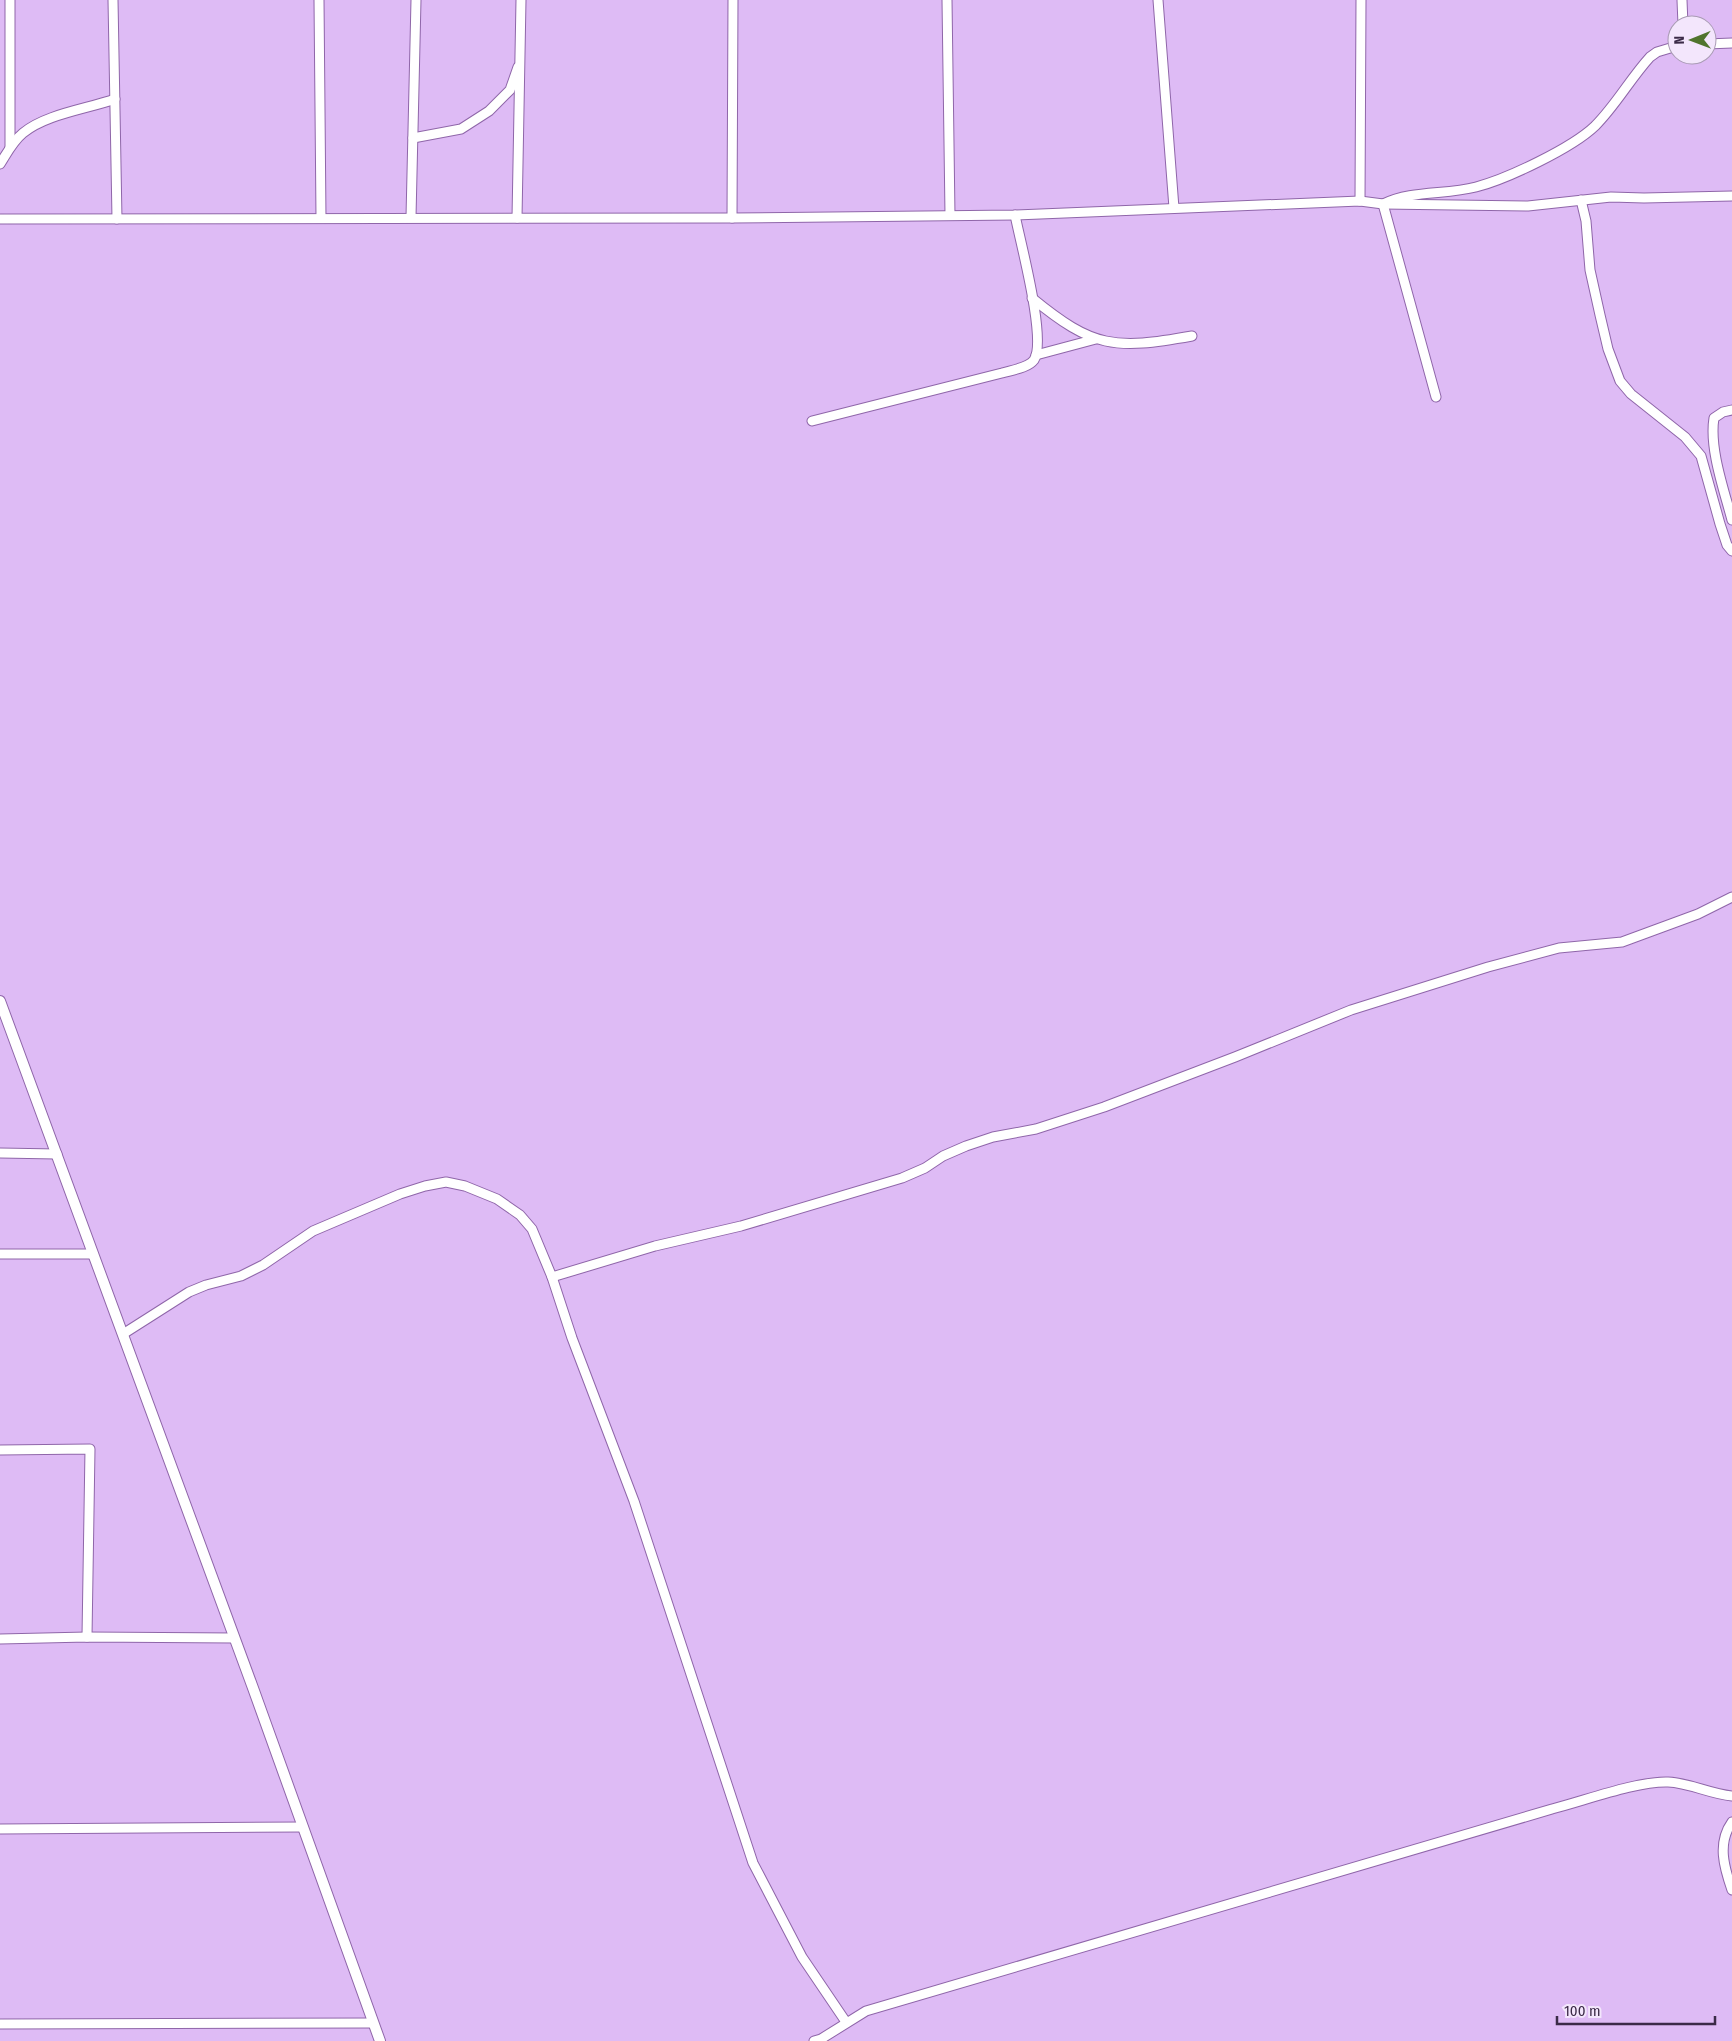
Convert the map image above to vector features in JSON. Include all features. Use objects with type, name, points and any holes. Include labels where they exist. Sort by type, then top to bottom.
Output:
[{"type":"street","points":[[10,0],[10,146]]},
{"type":"street","points":[[113,0],[117,218]]},
{"type":"street","points":[[319,0],[321,218]]},
{"type":"street","points":[[411,217],[416,0]]},
{"type":"street","points":[[516,218],[522,0]]},
{"type":"street","points":[[732,218],[733,0]]},
{"type":"street","points":[[947,0],[950,215]]},
{"type":"street","points":[[1158,0],[1174,208]]},
{"type":"street","points":[[1360,201],[1361,0]]},
{"type":"street","points":[[1682,0],[1683,15]]},
{"type":"street","points":[[1717,44],[1732,43]]},
{"type":"street","points":[[1383,204],[1398,196],[1463,190],[1488,184],[1554,152],[1595,126],[1650,57],[1657,52],[1667,49]]},
{"type":"street","points":[[413,138],[461,129],[489,111],[510,90],[520,60]]},
{"type":"street","points":[[0,164],[10,146],[23,133],[41,122],[115,98]]},
{"type":"street","points":[[0,219],[732,218],[1015,215],[1360,201],[1383,204],[1528,206],[1611,197],[1732,196]]},
{"type":"street","points":[[1581,200],[1586,220],[1590,270],[1598,308],[1608,349],[1620,381],[1631,394],[1685,438],[1701,456],[1720,524],[1732,551]]},
{"type":"street","points":[[1383,204],[1436,397]]},
{"type":"street","points":[[812,421],[1031,363],[1036,355],[1038,342],[1032,298],[1015,215]]},
{"type":"street","points":[[1032,298],[1077,332],[1096,340],[1119,344],[1147,344],[1192,336]]},
{"type":"street","points":[[1036,355],[1096,340]]},
{"type":"street","points":[[1732,410],[1723,412],[1714,418],[1713,427],[1715,450],[1732,520]]},
{"type":"street","points":[[552,1277],[655,1246],[741,1226],[902,1178],[966,1146],[1036,1129],[1104,1106],[1235,1057],[1351,1010],[1488,966],[1587,944],[1622,942],[1698,914],[1732,897]]},
{"type":"street","points":[[0,1001],[380,2041]]},
{"type":"street","points":[[0,1153],[57,1154]]},
{"type":"street","points":[[123,1334],[189,1292],[206,1285],[241,1276],[263,1265],[313,1231],[400,1194],[425,1186],[446,1182],[465,1186],[497,1199],[520,1215],[532,1229],[552,1277],[572,1338],[634,1501],[753,1863],[802,1957],[846,2022]]},
{"type":"street","points":[[0,1254],[94,1254]]},
{"type":"street","points":[[0,1450],[90,1450],[87,1637]]},
{"type":"street","points":[[0,1639],[87,1637],[234,1638]]},
{"type":"street","points":[[816,2041],[866,2011],[1552,1809],[1633,1787],[1651,1783],[1675,1782],[1716,1794],[1732,1796]]},
{"type":"street","points":[[1732,1822],[1722,1847],[1725,1867],[1732,1890]]},
{"type":"street","points":[[0,1830],[303,1827]]},
{"type":"street","points":[[0,2024],[374,2023]]}]
